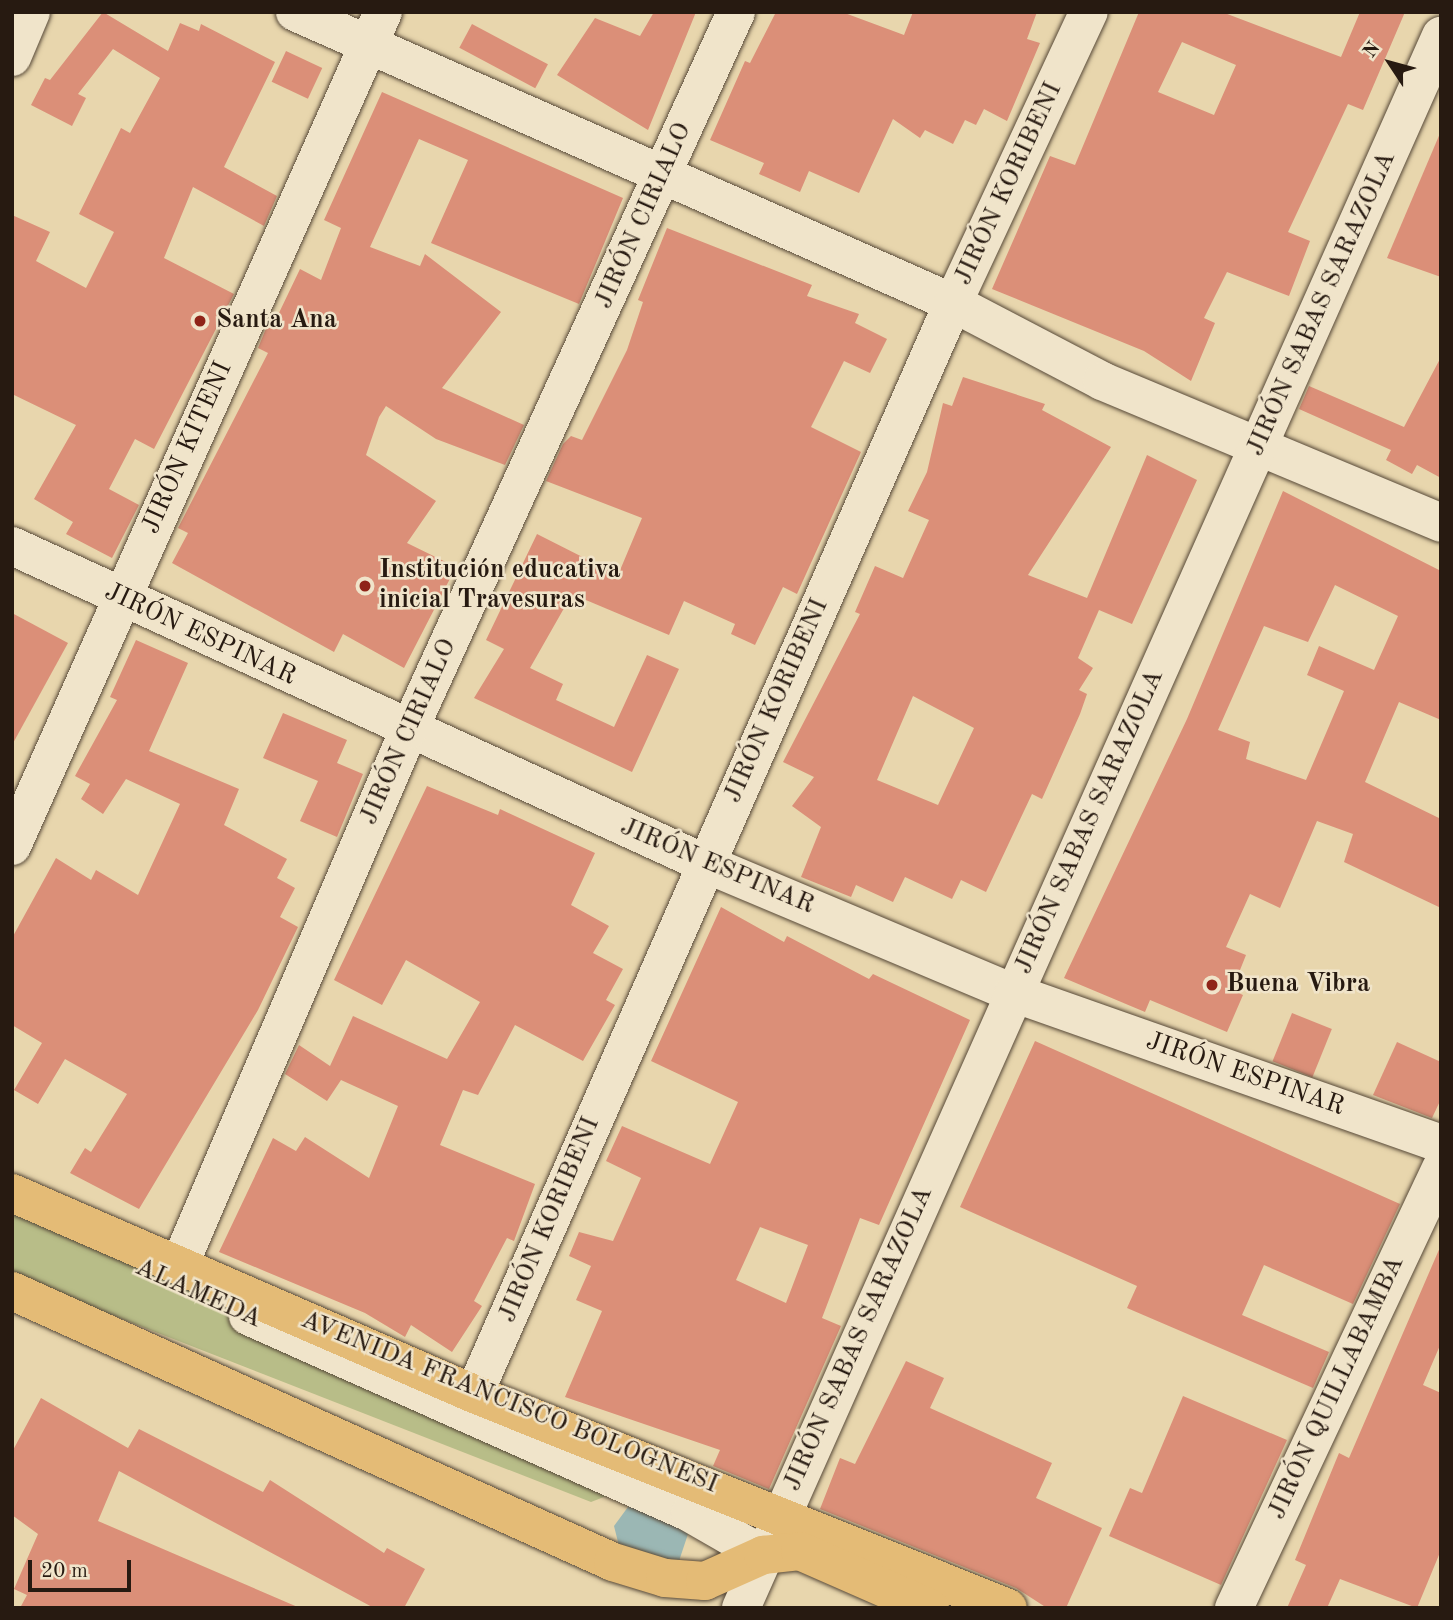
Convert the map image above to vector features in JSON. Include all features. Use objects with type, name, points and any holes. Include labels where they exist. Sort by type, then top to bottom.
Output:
[{"type":"main road","name":"AVENIDA FRANCISCO BOLOGNESI","points":[[12,1193],[474,1394],[780,1514],[1008,1608]]},
{"type":"main road","points":[[12,1290],[613,1562],[665,1578],[705,1581],[763,1555],[800,1552],[930,1608]]},
{"type":"street","points":[[12,57],[31,12]]},
{"type":"street","points":[[295,12],[377,28],[663,176],[954,303],[1102,381],[1441,523]]},
{"type":"street","name":"JIRÓN CIRIALO","points":[[179,1266],[409,730],[736,12]]},
{"type":"street","name":"JIRÓN KORIBENI","points":[[474,1394],[704,863],[954,303],[1089,12]]},
{"type":"street","name":"JIRÓN KITENI","points":[[12,846],[377,28]]},
{"type":"street","name":"JIRÓN SABAS SARAZOLA","points":[[741,1608],[780,1514],[1441,36]]},
{"type":"street","name":"JIRÓN ESPINAR","points":[[12,546],[120,600],[704,863],[1013,993],[1441,1144]]},
{"type":"street","name":"JIRÓN QUILLABAMBA","points":[[1234,1608],[1441,1168]]},
{"type":"street","name":"ALAMEDA","points":[[12,1211],[690,1513],[763,1555]]},
{"type":"green space","points":[[12,1193],[622,1490],[591,1502],[12,1276]]},
{"type":"water","points":[[642,1505],[689,1531],[678,1564],[620,1550],[614,1526],[628,1507]]},
{"type":"building","points":[[103,12],[168,51],[180,23],[199,31],[201,24],[275,62],[224,167],[277,196],[264,226],[193,187],[164,258],[234,294],[154,449],[135,439],[109,489],[139,505],[112,558],[66,534],[73,522],[34,499],[76,425],[12,394],[12,215],[50,232],[36,261],[86,288],[114,232],[79,214],[121,128],[130,133],[160,78],[113,49],[78,94],[86,98],[72,126],[31,105],[45,78],[50,80]]},
{"type":"building","points":[[654,12],[696,12],[648,130],[557,75],[595,18],[640,36]]},
{"type":"building","points":[[776,12],[842,12],[904,35],[913,12],[1037,12],[1027,39],[1040,43],[1007,121],[984,109],[976,125],[965,120],[953,144],[925,130],[920,138],[893,119],[859,193],[809,171],[800,192],[759,174],[764,163],[710,140],[745,61],[750,63]]},
{"type":"building","points":[[1139,12],[1222,12],[1341,57],[1360,12],[1405,12],[1363,110],[1348,104],[1288,232],[1310,241],[1289,296],[1227,272],[1204,318],[1215,323],[1191,381],[1144,351],[992,289],[1050,156],[1075,165]],"holes":[[[1182,42],[1236,65],[1214,115],[1158,92]]]},
{"type":"building","points":[[472,24],[548,64],[535,88],[459,48]]},
{"type":"building","points":[[286,51],[322,68],[308,99],[272,82]]},
{"type":"building","points":[[382,92],[623,198],[579,304],[431,243],[468,160],[419,139],[370,247],[420,266],[425,254],[501,312],[442,388],[524,425],[505,465],[436,439],[386,406],[379,417],[366,455],[436,501],[407,543],[456,567],[404,668],[343,634],[334,652],[172,563],[188,533],[178,528],[268,353],[258,348],[272,314],[277,317],[300,269],[321,280],[341,228],[324,220]]},
{"type":"building","points":[[1441,131],[1441,277],[1387,258]]},
{"type":"building","points":[[667,228],[812,285],[807,296],[859,314],[855,323],[887,339],[870,373],[844,361],[811,427],[861,452],[797,594],[783,587],[755,645],[731,634],[735,624],[684,601],[669,635],[574,595],[563,610],[530,668],[563,684],[556,700],[614,727],[647,655],[679,669],[632,772],[474,698],[504,649],[486,640],[537,534],[618,575],[642,518],[546,481],[563,444],[571,436],[582,440],[627,350],[643,302],[638,300]]},
{"type":"building","points":[[1441,357],[1441,478],[1417,465],[1412,474],[1386,460],[1391,450],[1299,409],[1309,386],[1404,427]]},
{"type":"building","points":[[963,377],[1045,404],[1042,410],[1111,447],[1028,575],[1087,598],[1147,455],[1197,480],[1132,624],[1099,610],[1078,658],[1093,668],[1079,690],[1087,694],[1080,714],[1042,799],[1032,794],[986,892],[961,880],[952,899],[905,877],[893,902],[856,885],[851,897],[801,877],[821,827],[792,806],[814,777],[783,762],[860,614],[855,612],[875,566],[903,578],[929,520],[908,511],[927,472],[943,403],[952,406]],"holes":[[[913,696],[974,728],[938,805],[877,780]]]},
{"type":"building","points":[[1283,491],[1441,571],[1441,720],[1399,702],[1365,782],[1441,819],[1441,908],[1344,862],[1353,834],[1317,821],[1280,908],[1250,894],[1226,947],[1246,955],[1232,990],[1243,995],[1227,1032],[1150,1000],[1145,1012],[1064,978],[1187,719]],"holes":[[[1335,585],[1398,616],[1374,670],[1319,646],[1307,675],[1344,691],[1306,780],[1246,759],[1250,742],[1218,730],[1264,626],[1308,642]]]},
{"type":"building","points":[[12,613],[68,643],[12,745]]},
{"type":"building","points":[[136,640],[188,663],[149,751],[239,789],[224,825],[287,859],[277,878],[295,888],[280,917],[298,927],[258,1010],[139,1209],[70,1173],[85,1148],[91,1152],[127,1094],[65,1059],[38,1104],[14,1090],[42,1043],[12,1025],[12,938],[56,858],[91,880],[96,870],[138,895],[180,804],[126,779],[103,814],[81,799],[90,784],[75,776],[117,700],[110,697]]},
{"type":"building","points":[[283,713],[347,740],[337,763],[363,774],[337,837],[300,821],[318,781],[263,758]]},
{"type":"building","points":[[427,786],[498,815],[500,809],[595,853],[571,905],[609,926],[593,953],[623,969],[606,1000],[615,1005],[583,1061],[515,1025],[478,1095],[463,1090],[440,1145],[535,1184],[514,1241],[507,1238],[474,1301],[482,1306],[452,1352],[411,1325],[405,1337],[365,1313],[219,1252],[273,1138],[296,1151],[305,1137],[369,1178],[398,1106],[341,1080],[327,1101],[285,1074],[299,1045],[330,1066],[353,1016],[447,1059],[480,1002],[406,960],[382,1005],[334,980]]},
{"type":"building","points":[[721,907],[784,942],[787,936],[869,979],[873,974],[970,1020],[879,1225],[860,1218],[822,1318],[841,1326],[769,1489],[713,1466],[720,1450],[565,1397],[602,1311],[576,1300],[591,1266],[569,1256],[579,1232],[613,1241],[641,1178],[606,1161],[622,1126],[710,1164],[738,1102],[651,1061]],"holes":[[[760,1227],[808,1245],[786,1303],[736,1280]]]},
{"type":"building","points":[[1292,1013],[1332,1029],[1312,1077],[1273,1061]]},
{"type":"building","points":[[1035,1041],[1400,1204],[1353,1304],[1264,1265],[1242,1315],[1329,1352],[1313,1388],[1127,1308],[1137,1286],[960,1207]]},
{"type":"building","points":[[1397,1042],[1441,1062],[1441,1099],[1432,1118],[1373,1095]]},
{"type":"building","points":[[1441,1245],[1441,1343],[1423,1385],[1441,1393],[1441,1550],[1417,1608],[1340,1579],[1327,1608],[1287,1608],[1306,1565],[1295,1560],[1339,1453],[1349,1458]]},
{"type":"building","points":[[906,1361],[944,1378],[930,1408],[1052,1463],[1036,1498],[1102,1528],[1066,1608],[1047,1608],[1016,1588],[820,1509],[840,1458],[855,1464]]},
{"type":"building","points":[[1183,1396],[1287,1440],[1221,1585],[1109,1536],[1130,1488],[1142,1493]]},
{"type":"building","points":[[41,1398],[128,1448],[139,1429],[263,1492],[270,1480],[384,1553],[387,1548],[425,1569],[404,1608],[374,1608],[119,1471],[98,1521],[300,1608],[20,1608],[27,1595],[14,1589],[38,1534],[12,1515],[12,1452]]},
{"type":"place","name":"Santa Ana","points":[[200,321]]},
{"type":"place","name":"Institución educativa inicial Travesuras","points":[[365,586]]},
{"type":"place","name":"Buena Vibra","points":[[1212,985]]}]
